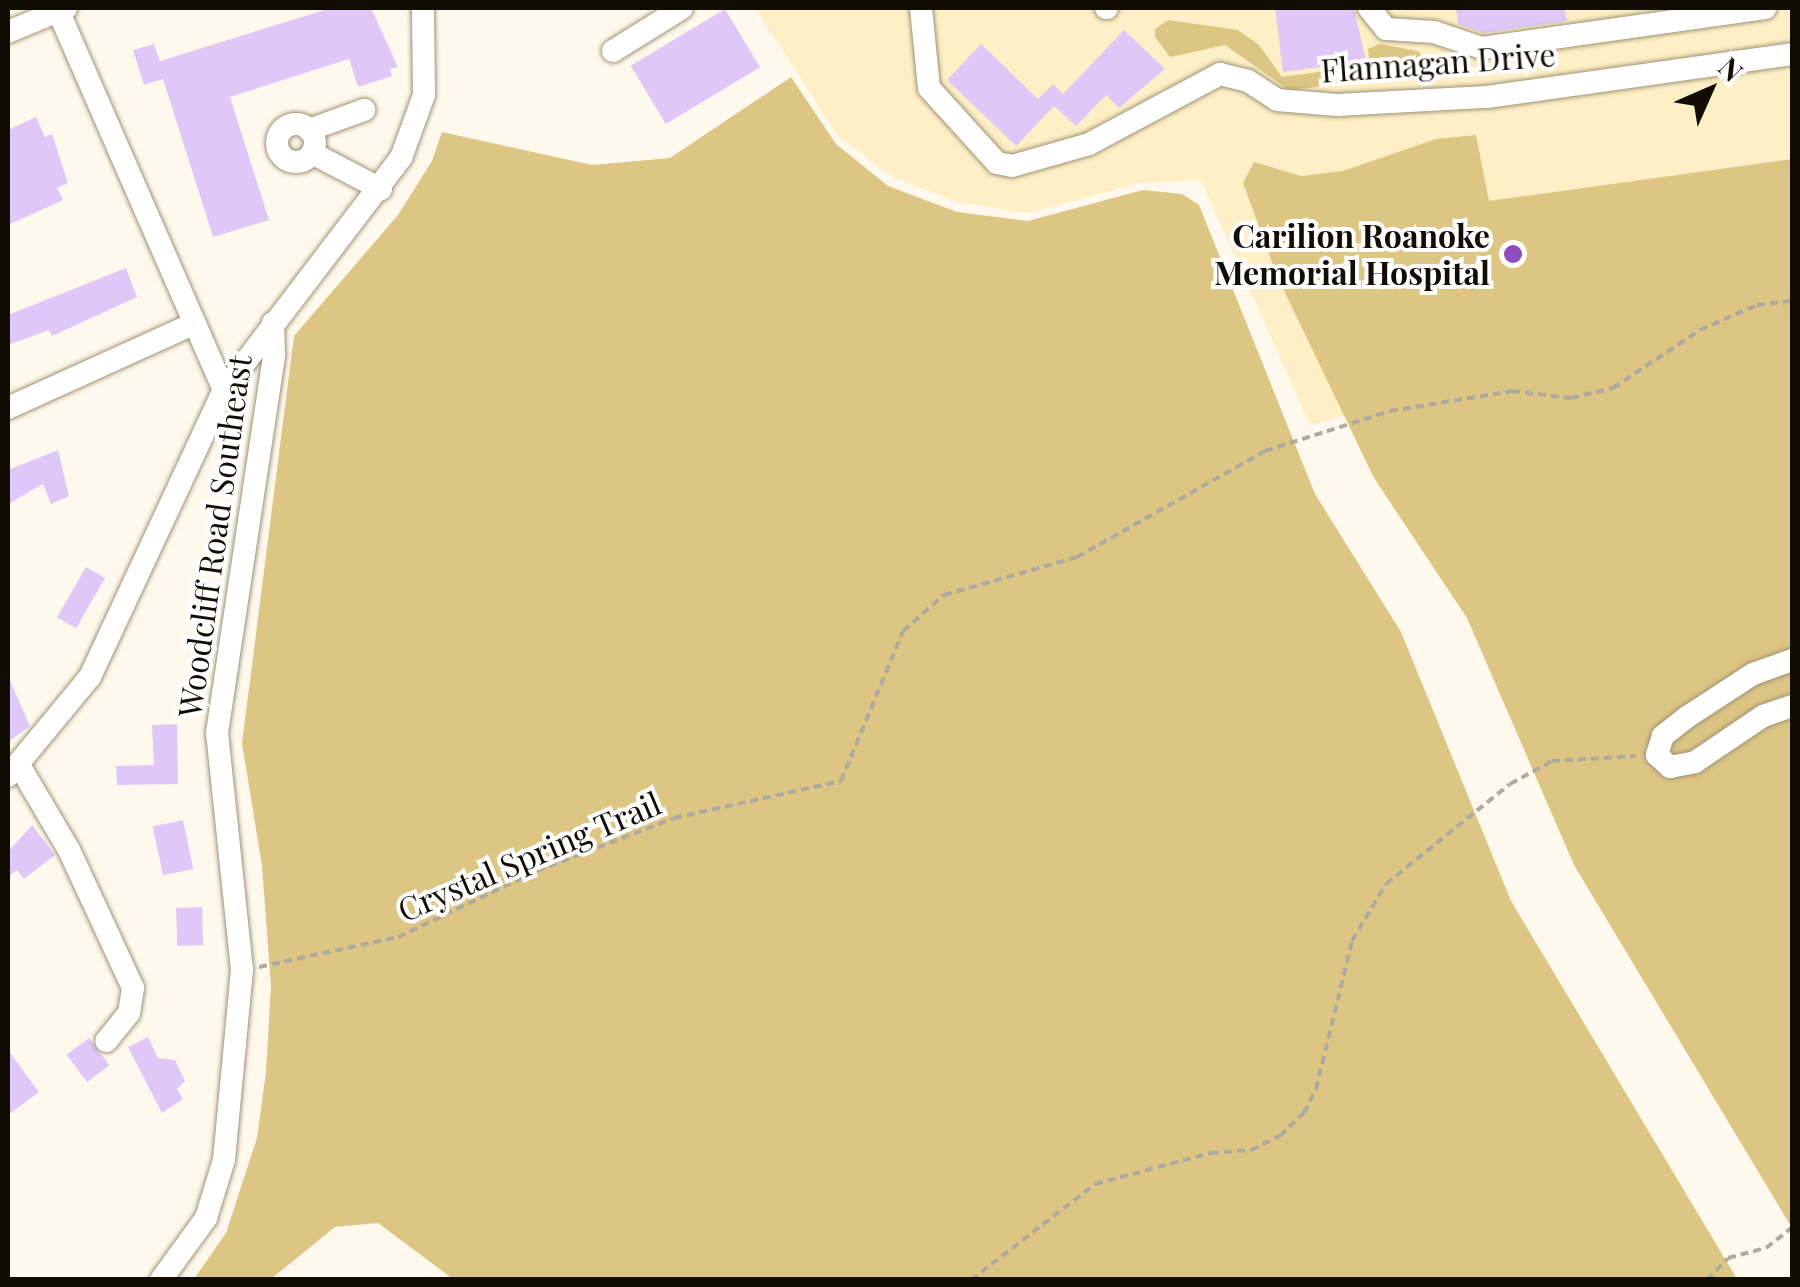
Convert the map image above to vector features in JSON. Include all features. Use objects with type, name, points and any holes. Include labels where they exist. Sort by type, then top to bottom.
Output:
[{"type":"street","points":[[8,32],[60,8],[224,390]]},
{"type":"street","points":[[106,1042],[129,1013],[133,988],[69,850],[13,770],[90,677],[224,390],[401,158],[424,95],[423,8]]},
{"type":"street","points":[[612,51],[682,8]]},
{"type":"street","name":"Flannagan Drive","points":[[921,8],[929,88],[998,162],[1012,166],[1088,144],[1220,74],[1248,81],[1277,100],[1337,105],[1487,98],[1792,54]]},
{"type":"street","points":[[1369,8],[1386,29],[1434,32],[1482,48],[1765,8]]},
{"type":"street","points":[[364,110],[311,141],[381,189]]},
{"type":"street","points":[[8,408],[195,323]]},
{"type":"street","name":"Woodcliff Road Southeast","points":[[161,1280],[206,1218],[224,1160],[242,970],[217,733],[274,354],[273,323]]},
{"type":"street","points":[[1792,660],[1753,674],[1687,717],[1663,736],[1657,755],[1670,767],[1695,762],[1763,716],[1792,706]]},
{"type":"path","name":"Crystal Spring Trail","points":[[242,970],[398,937],[537,871],[674,818],[841,781],[903,630],[944,595],[1077,557],[1264,451],[1390,411],[1512,390],[1571,398],[1613,388],[1700,330],[1757,305],[1792,301]]},
{"type":"path","points":[[971,1280],[1095,1184],[1149,1166],[1251,1150],[1280,1136],[1304,1114],[1316,1089],[1352,942],[1386,884],[1510,784],[1552,761],[1657,755]]},
{"type":"path","points":[[1707,1280],[1728,1258],[1766,1248],[1792,1228]]},
{"type":"shaded area","name":"Carilion Roanoke Memorial Hospital","points":[[755,8],[1792,8],[1792,296],[1310,425],[1201,180],[1139,183],[1028,213],[957,202],[891,176],[838,136]]},
{"type":"shaded area","points":[[1168,20],[1238,30],[1259,45],[1282,77],[1370,65],[1368,49],[1379,44],[1418,51],[1429,62],[1384,80],[1289,90],[1225,45],[1170,57],[1155,37],[1155,29]]},
{"type":"shaded area","points":[[791,77],[836,144],[888,186],[957,212],[1028,221],[1143,190],[1182,194],[1199,205],[1315,494],[1401,632],[1511,901],[1737,1279],[453,1279],[378,1223],[335,1227],[271,1279],[194,1279],[226,1233],[257,1138],[266,1072],[271,986],[262,866],[242,743],[294,336],[398,215],[432,161],[442,132],[592,165],[670,158]]},
{"type":"shaded area","points":[[1476,135],[1489,201],[1792,159],[1792,1228],[1574,865],[1467,618],[1374,478],[1277,276],[1243,183],[1254,162],[1301,176],[1343,171],[1436,139]]},
{"type":"building","points":[[331,8],[371,8],[398,67],[390,69],[392,76],[358,87],[349,59],[230,97],[269,220],[213,237],[163,79],[144,85],[133,50],[154,44],[160,61]]},
{"type":"building","points":[[1275,8],[1354,8],[1366,61],[1283,72]]},
{"type":"building","points":[[1456,8],[1565,8],[1567,21],[1483,33],[1458,24]]},
{"type":"building","points":[[725,9],[760,67],[666,124],[631,66]]},
{"type":"building","points":[[1124,30],[1165,69],[1119,108],[1106,95],[1076,126],[1054,106],[1016,146],[947,80],[981,44],[1038,99],[1053,84],[1063,94]]},
{"type":"building","points":[[36,117],[45,137],[52,134],[68,183],[57,188],[63,200],[8,225],[8,130]]},
{"type":"building","points":[[126,268],[137,297],[52,336],[49,330],[8,345],[8,315]]},
{"type":"building","points":[[58,450],[69,496],[51,504],[43,484],[8,504],[8,470]]},
{"type":"building","points":[[86,567],[105,578],[76,628],[57,617]]},
{"type":"building","points":[[8,676],[30,726],[8,742]]},
{"type":"building","points":[[177,724],[178,784],[117,785],[116,766],[154,765],[152,725]]},
{"type":"building","points":[[183,820],[193,869],[163,875],[153,826]]},
{"type":"building","points":[[32,825],[55,855],[24,879],[17,870],[8,877],[8,852]]},
{"type":"building","points":[[202,907],[203,945],[177,946],[176,908]]},
{"type":"building","points":[[148,1037],[158,1058],[175,1060],[185,1081],[177,1089],[183,1099],[162,1113],[128,1047]]},
{"type":"building","points":[[89,1038],[109,1065],[87,1082],[67,1055]]},
{"type":"building","points":[[8,1050],[39,1092],[8,1115]]},
{"type":"place","name":"Carilion Roanoke Memorial Hospital","points":[[1513,254]]}]
